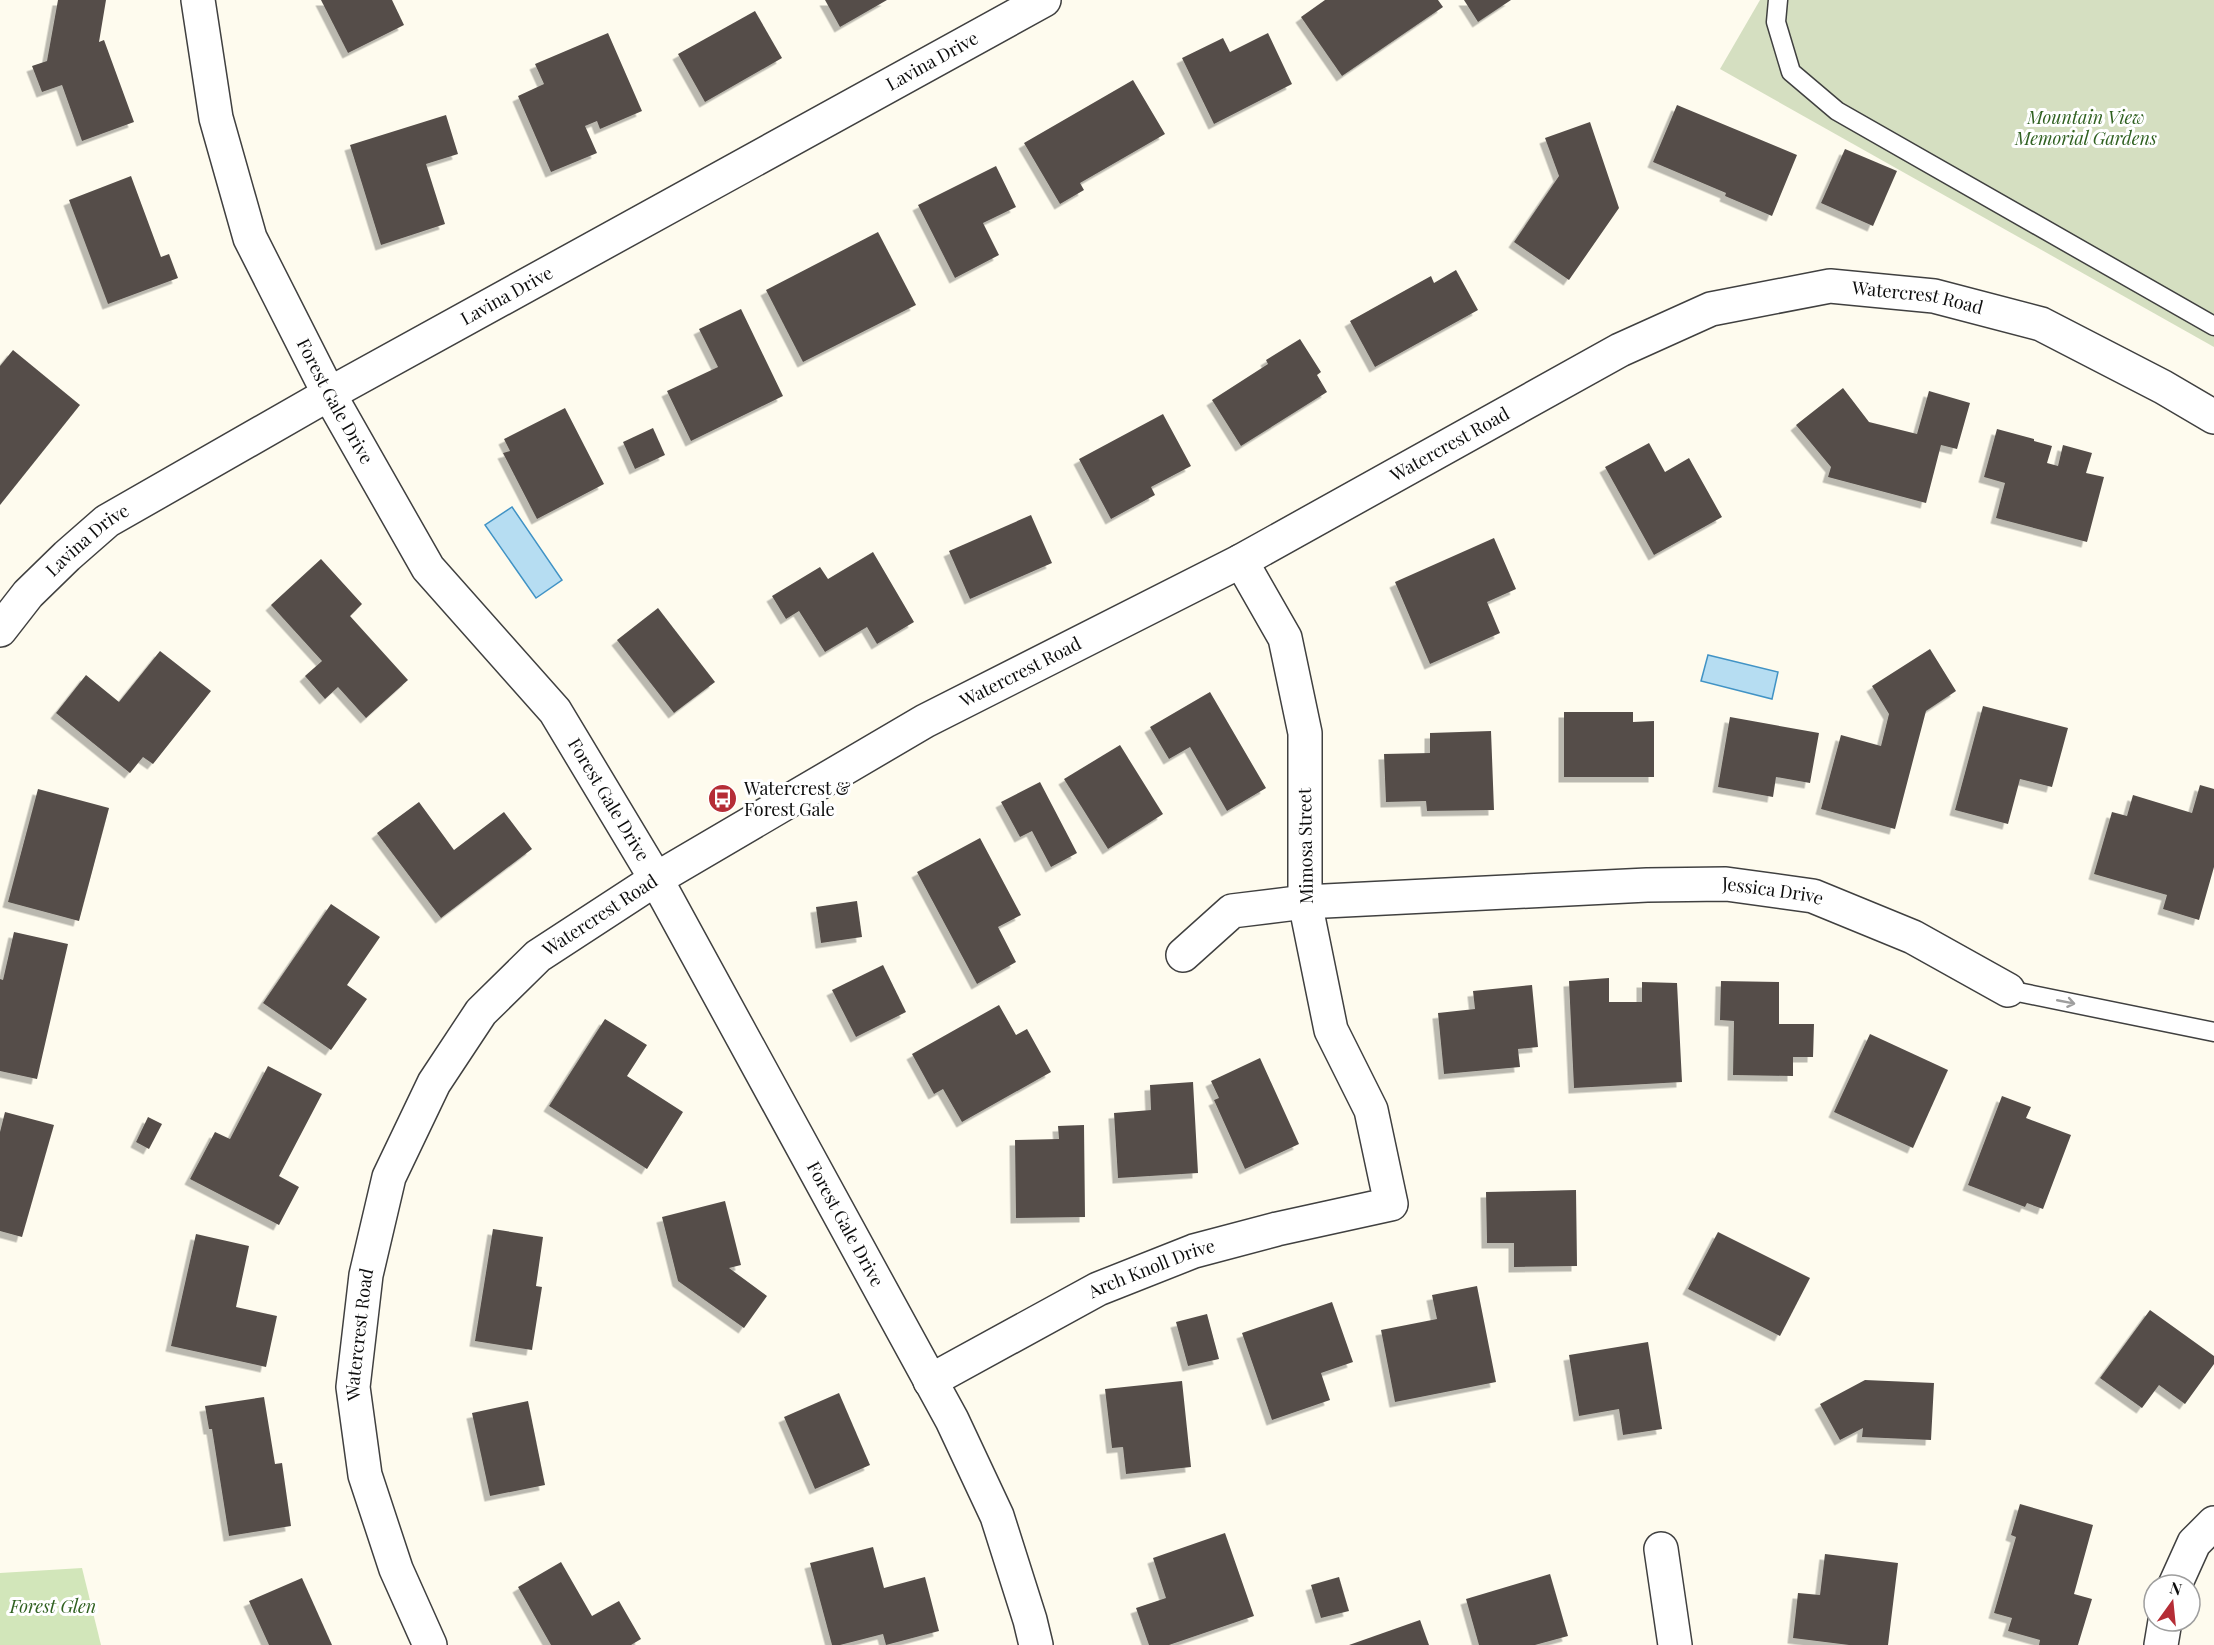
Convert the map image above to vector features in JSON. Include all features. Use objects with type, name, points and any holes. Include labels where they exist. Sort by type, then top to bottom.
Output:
[{"type":"street","name":"Forest Gale Drive","points":[[198,0],[216,118],[250,238],[329,394],[428,568],[555,711],[656,879],[952,1420],[997,1516],[1036,1645]]},
{"type":"street","name":"Lavina Drive","points":[[0,630],[28,594],[107,521],[329,394],[1044,0]]},
{"type":"street","name":"Watercrest Road","points":[[430,1645],[396,1569],[365,1475],[353,1387],[366,1275],[389,1177],[434,1083],[481,1012],[538,956],[656,879],[925,721],[1241,561],[1620,350],[1711,309],[1830,286],[1934,296],[2041,324],[2163,387],[2214,417]]},
{"type":"street","name":"Mimosa Street","points":[[1241,561],[1285,638],[1305,733],[1305,902],[1331,1030],[1371,1110],[1391,1204]]},
{"type":"street","name":"Jessica Drive","points":[[1183,955],[1232,911],[1305,902],[1647,885],[1726,884],[1813,896],[1913,937],[2008,990]]},
{"type":"street","name":"Arch Knoll Drive","points":[[930,1381],[1098,1288],[1183,1256],[1277,1229],[1391,1204]]},
{"type":"street","points":[[2180,1573],[2194,1543],[2214,1523]]},
{"type":"street","points":[[1661,1550],[1675,1645]]},
{"type":"lane","points":[[1778,0],[1776,22],[1791,72],[1838,111],[2214,326]]},
{"type":"lane","name":"Jessica Drive","points":[[2008,990],[2214,1032]]},
{"type":"green space","name":"Mountain View Memorial Gardens","points":[[1760,0],[2214,0],[2214,347],[1720,69]]},
{"type":"green space","name":"Forest Glen","points":[[82,1568],[101,1645],[0,1645],[0,1573]]},
{"type":"water","points":[[512,507],[562,580],[536,598],[485,525]]},
{"type":"water","points":[[1708,655],[1778,672],[1772,699],[1701,681]]},
{"type":"building","points":[[58,0],[106,0],[99,42],[104,40],[134,122],[82,141],[62,85],[42,92],[32,66],[47,61]]},
{"type":"building","points":[[321,0],[392,0],[404,25],[348,53]]},
{"type":"building","points":[[825,0],[887,0],[840,27]]},
{"type":"building","points":[[1325,0],[1438,0],[1443,7],[1342,76],[1301,17]]},
{"type":"building","points":[[1464,0],[1511,0],[1478,22]]},
{"type":"building","points":[[755,11],[782,58],[705,102],[678,54]]},
{"type":"building","points":[[608,33],[642,111],[600,129],[597,121],[585,126],[597,153],[551,172],[518,96],[544,84],[535,64]]},
{"type":"building","points":[[1268,33],[1292,84],[1214,124],[1182,58],[1223,38],[1230,52]]},
{"type":"building","points":[[1133,80],[1165,134],[1080,183],[1084,190],[1060,204],[1024,143]]},
{"type":"building","points":[[1677,105],[1797,155],[1772,216],[1725,196],[1726,193],[1653,162]]},
{"type":"building","points":[[446,115],[458,154],[426,164],[445,224],[381,245],[350,145]]},
{"type":"building","points":[[1590,122],[1619,208],[1569,280],[1514,242],[1559,176],[1545,138]]},
{"type":"building","points":[[1845,149],[1897,171],[1873,226],[1821,203]]},
{"type":"building","points":[[996,166],[1016,207],[983,223],[999,255],[955,278],[918,205]]},
{"type":"building","points":[[131,176],[161,257],[169,254],[178,278],[108,304],[69,200]]},
{"type":"building","points":[[878,232],[916,305],[803,362],[766,290]]},
{"type":"building","points":[[1456,270],[1478,310],[1375,367],[1350,321],[1431,276],[1434,283]]},
{"type":"building","points":[[741,309],[783,396],[691,441],[667,391],[718,367],[699,329]]},
{"type":"building","points":[[1300,339],[1321,372],[1317,375],[1327,392],[1241,446],[1212,400],[1268,364],[1266,360]]},
{"type":"building","points":[[13,350],[80,405],[0,505],[0,366]]},
{"type":"building","points":[[1843,388],[1869,422],[1917,434],[1929,391],[1970,403],[1957,449],[1941,445],[1926,503],[1828,477],[1831,467],[1796,425]]},
{"type":"building","points":[[565,408],[604,484],[537,519],[503,453],[510,451],[504,439]]},
{"type":"building","points":[[1163,414],[1191,466],[1151,487],[1155,495],[1111,519],[1079,459]]},
{"type":"building","points":[[653,428],[665,455],[635,469],[623,442]]},
{"type":"building","points":[[1997,429],[2052,446],[2047,463],[2058,466],[2063,445],[2092,453],[2086,473],[2104,477],[2087,542],[1996,518],[2005,483],[1984,477]]},
{"type":"building","points":[[1649,443],[1665,472],[1689,458],[1722,517],[1654,555],[1605,467]]},
{"type":"building","points":[[1031,515],[1052,563],[970,599],[949,551]]},
{"type":"building","points":[[1494,538],[1516,589],[1487,602],[1500,633],[1430,664],[1395,582]]},
{"type":"building","points":[[873,552],[914,622],[877,644],[867,627],[825,652],[799,611],[786,619],[772,596],[820,567],[828,579]]},
{"type":"building","points":[[321,559],[362,604],[350,616],[408,680],[366,718],[338,687],[325,699],[305,676],[322,661],[271,605]]},
{"type":"building","points":[[658,608],[715,682],[674,713],[617,640]]},
{"type":"building","points":[[1930,649],[1956,691],[1926,711],[1895,829],[1821,809],[1841,735],[1881,746],[1889,714],[1872,686]]},
{"type":"building","points":[[160,651],[211,691],[153,764],[143,757],[130,773],[56,713],[86,675],[119,702]]},
{"type":"building","points":[[1210,692],[1266,788],[1227,811],[1190,747],[1169,759],[1150,727]]},
{"type":"building","points":[[1983,706],[2068,728],[2052,787],[2020,779],[2008,824],[1955,810]]},
{"type":"building","points":[[1564,712],[1633,712],[1633,722],[1654,721],[1654,777],[1564,777]]},
{"type":"building","points":[[1730,717],[1819,733],[1810,783],[1776,777],[1773,797],[1718,787]]},
{"type":"building","points":[[1491,731],[1494,810],[1427,811],[1426,801],[1386,802],[1384,754],[1430,753],[1430,733]]},
{"type":"building","points":[[1120,745],[1163,814],[1108,849],[1064,779]]},
{"type":"building","points":[[1040,782],[1077,853],[1051,867],[1032,831],[1020,837],[1001,802]]},
{"type":"building","points":[[2200,785],[2214,789],[2214,867],[2199,920],[2163,909],[2167,895],[2094,874],[2112,812],[2127,816],[2133,795],[2192,813]]},
{"type":"building","points":[[38,789],[109,808],[79,921],[8,902]]},
{"type":"building","points":[[419,802],[454,850],[504,812],[532,849],[441,918],[377,833]]},
{"type":"building","points":[[980,838],[1021,915],[998,927],[1016,962],[977,984],[917,872]]},
{"type":"building","points":[[857,901],[862,937],[821,943],[816,907]]},
{"type":"building","points":[[331,904],[380,937],[347,985],[367,999],[331,1050],[263,1003]]},
{"type":"building","points":[[14,932],[68,944],[37,1079],[0,1071],[0,979],[3,980]]},
{"type":"building","points":[[883,965],[906,1012],[856,1037],[832,990]]},
{"type":"building","points":[[1609,978],[1609,1002],[1642,1002],[1642,982],[1677,983],[1682,1082],[1574,1088],[1569,981]]},
{"type":"building","points":[[1721,981],[1779,982],[1779,1024],[1814,1024],[1813,1057],[1793,1057],[1793,1076],[1733,1075],[1734,1021],[1720,1020]]},
{"type":"building","points":[[1532,985],[1538,1047],[1518,1049],[1520,1067],[1444,1074],[1438,1013],[1475,1009],[1473,991]]},
{"type":"building","points":[[999,1005],[1016,1035],[1027,1029],[1051,1072],[962,1122],[943,1089],[934,1094],[912,1054]]},
{"type":"building","points":[[605,1019],[647,1045],[627,1076],[683,1112],[647,1169],[549,1106]]},
{"type":"building","points":[[1870,1034],[1948,1070],[1913,1148],[1834,1112]]},
{"type":"building","points":[[1260,1058],[1299,1144],[1245,1169],[1214,1100],[1219,1098],[1211,1081]]},
{"type":"building","points":[[268,1066],[322,1094],[279,1176],[299,1187],[279,1225],[190,1179],[215,1132],[230,1139]]},
{"type":"building","points":[[1193,1082],[1198,1173],[1118,1178],[1114,1113],[1151,1110],[1150,1085]]},
{"type":"building","points":[[2002,1096],[2031,1107],[2026,1118],[2071,1135],[2043,1209],[2027,1203],[2025,1207],[1968,1185]]},
{"type":"building","points":[[5,1112],[54,1125],[22,1237],[0,1231],[0,1132]]},
{"type":"building","points":[[148,1117],[162,1124],[149,1149],[136,1142]]},
{"type":"building","points":[[1084,1125],[1085,1217],[1016,1218],[1015,1140],[1059,1139],[1058,1126]]},
{"type":"building","points":[[1576,1190],[1577,1266],[1514,1267],[1514,1243],[1487,1243],[1486,1192]]},
{"type":"building","points":[[725,1201],[741,1265],[729,1268],[767,1296],[744,1328],[678,1281],[662,1217]]},
{"type":"building","points":[[493,1229],[543,1237],[536,1286],[542,1287],[532,1350],[475,1341]]},
{"type":"building","points":[[1718,1232],[1810,1278],[1780,1336],[1688,1289]]},
{"type":"building","points":[[196,1234],[249,1246],[236,1307],[277,1316],[266,1367],[171,1346]]},
{"type":"building","points":[[1477,1286],[1496,1382],[1395,1402],[1381,1330],[1437,1319],[1432,1295]]},
{"type":"building","points":[[1332,1302],[1353,1362],[1321,1373],[1330,1400],[1272,1420],[1242,1333]]},
{"type":"building","points":[[2150,1310],[2214,1356],[2214,1364],[2185,1404],[2159,1385],[2142,1408],[2100,1378]]},
{"type":"building","points":[[1207,1314],[1219,1359],[1188,1366],[1176,1322]]},
{"type":"building","points":[[1648,1342],[1662,1429],[1623,1435],[1619,1409],[1579,1416],[1569,1355]]},
{"type":"building","points":[[1865,1380],[1934,1383],[1931,1440],[1862,1437],[1863,1428],[1840,1440],[1820,1404]]},
{"type":"building","points":[[1182,1381],[1191,1467],[1126,1474],[1123,1447],[1112,1448],[1105,1389]]},
{"type":"building","points":[[839,1393],[870,1465],[815,1489],[784,1417]]},
{"type":"building","points":[[264,1397],[275,1464],[282,1463],[291,1526],[229,1536],[212,1429],[209,1429],[205,1406]]},
{"type":"building","points":[[528,1401],[545,1485],[490,1496],[472,1413]]},
{"type":"building","points":[[2020,1504],[2093,1525],[2074,1594],[2092,1599],[2078,1645],[2039,1645],[2040,1640],[2008,1631],[2012,1618],[1994,1613],[2016,1537],[2011,1535]]},
{"type":"building","points":[[1225,1533],[1254,1616],[1169,1645],[1149,1645],[1136,1608],[1166,1598],[1153,1558]]},
{"type":"building","points":[[873,1547],[884,1588],[925,1577],[939,1631],[886,1645],[883,1634],[832,1645],[810,1563]]},
{"type":"building","points":[[1825,1554],[1898,1563],[1888,1645],[1849,1645],[1793,1638],[1798,1593],[1820,1595]]},
{"type":"building","points":[[561,1562],[592,1616],[619,1601],[641,1639],[631,1645],[551,1645],[518,1587]]},
{"type":"building","points":[[1550,1574],[1568,1636],[1535,1645],[1479,1645],[1466,1599]]},
{"type":"building","points":[[1339,1577],[1349,1611],[1321,1618],[1311,1585]]},
{"type":"building","points":[[302,1578],[332,1645],[269,1645],[249,1601]]},
{"type":"building","points":[[1420,1620],[1429,1645],[1349,1645]]},
{"type":"place","name":"Watercrest & Forest Gale","points":[[723,799]]}]
